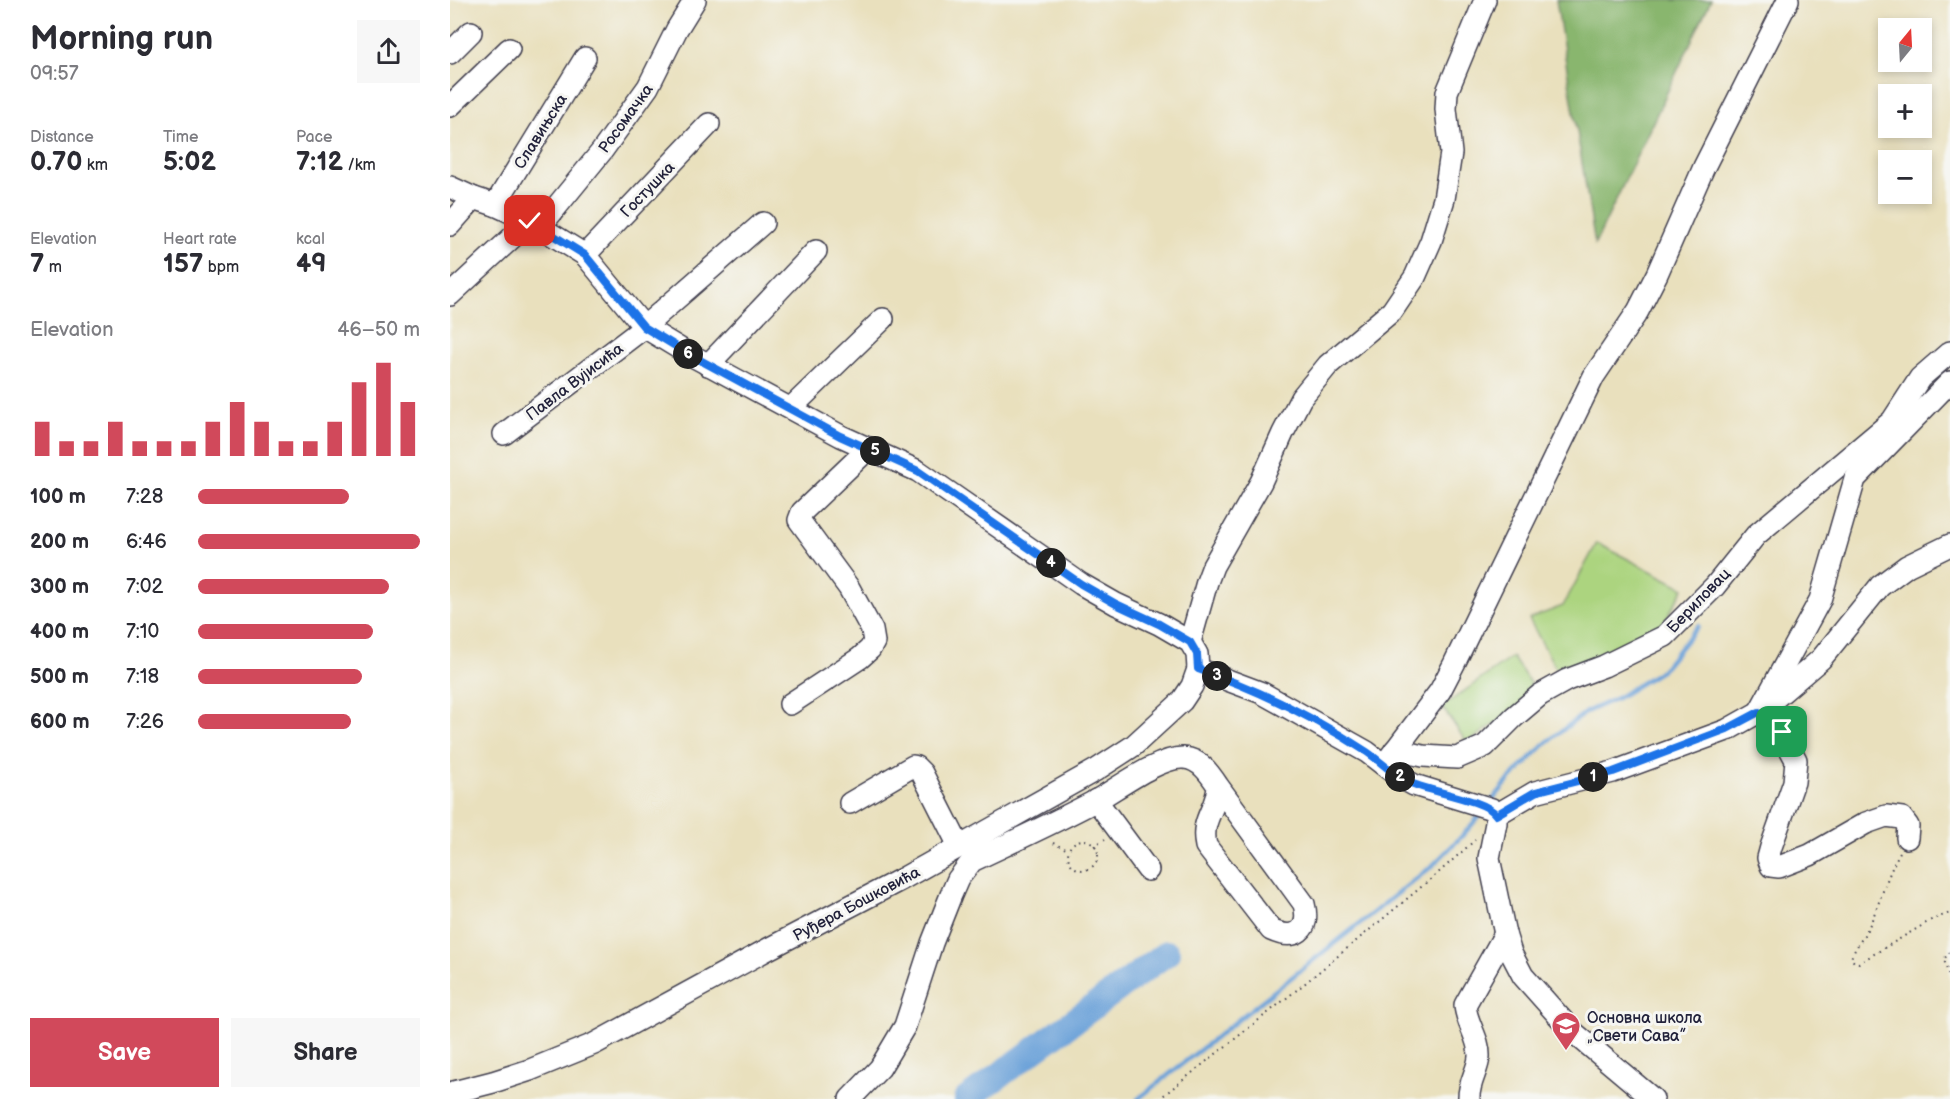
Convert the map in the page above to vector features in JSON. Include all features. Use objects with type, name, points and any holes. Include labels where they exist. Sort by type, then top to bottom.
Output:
[{"type":"street","name":"Росомачка","points":[[450,295],[535,224],[602,151],[648,87],[695,0]]},
{"type":"street","points":[[1190,642],[1213,566],[1261,482],[1301,398],[1328,365],[1392,311],[1414,277],[1431,241],[1444,199],[1450,153],[1446,109],[1447,92],[1485,0]]},
{"type":"street","points":[[1389,757],[1440,691],[1594,376],[1638,311],[1657,274],[1704,167],[1788,0]]},
{"type":"street","points":[[450,53],[471,32]]},
{"type":"street","points":[[450,106],[509,49]]},
{"type":"street","name":"Славињска","points":[[495,204],[585,58]]},
{"type":"street","name":"Гостушка","points":[[585,255],[709,124]]},
{"type":"street","points":[[450,187],[474,198],[495,204],[535,224],[585,255],[644,327],[708,365],[840,436],[910,467],[937,483],[1081,584],[1190,642],[1197,654],[1198,669],[1262,693],[1368,752],[1389,757],[1414,785],[1491,813],[1535,792],[1613,772],[1727,729],[1759,712],[1821,659],[1880,586],[1907,566],[1950,545]]},
{"type":"street","points":[[450,225],[474,198]]},
{"type":"street","name":"Павла Вујисића","points":[[504,434],[644,327],[763,223]]},
{"type":"street","points":[[708,365],[816,251]]},
{"type":"street","points":[[791,408],[883,319]]},
{"type":"street","name":"Бериловац","points":[[1389,757],[1424,756],[1457,759],[1485,746],[1540,695],[1567,680],[1604,666],[1665,636],[1715,586],[1756,535],[1892,421],[1920,378],[1950,352]]},
{"type":"street","points":[[1759,712],[1820,600],[1855,479],[1950,382]]},
{"type":"street","points":[[790,704],[860,658],[874,642],[872,630],[849,588],[799,520],[801,512],[869,448]]},
{"type":"street","name":"Руђера Бошковића","points":[[450,1093],[530,1070],[594,1044],[902,879],[1096,770],[1133,746],[1182,701],[1192,686],[1198,669]]},
{"type":"street","points":[[1759,712],[1782,732],[1796,760],[1794,783],[1768,858],[1771,867],[1779,867],[1810,855],[1866,823],[1886,816],[1902,818],[1908,826],[1907,838]]},
{"type":"street","points":[[850,1099],[880,1068],[905,1026],[932,943],[951,895],[958,879],[972,861],[1096,800],[1169,759],[1185,758],[1199,763],[1218,786],[1304,904],[1305,922],[1301,931],[1292,935],[1282,935],[1271,930],[1206,846],[1203,834],[1206,820],[1218,796],[1218,786]]},
{"type":"street","points":[[850,803],[913,766],[916,767],[922,773],[959,846]]},
{"type":"street","points":[[1096,800],[1148,870]]},
{"type":"street","points":[[1491,813],[1490,858],[1505,934],[1511,953],[1523,976],[1572,1030],[1653,1099]]},
{"type":"street","points":[[1469,1099],[1470,1082],[1479,1058],[1465,1005],[1505,934]]},
{"type":"path","points":[[1159,1099],[1298,989],[1491,813]]},
{"type":"path","points":[[1907,838],[1892,866],[1883,896],[1851,958],[1854,962],[1859,963],[1933,919],[1950,913]]},
{"type":"path","points":[[1080,840],[1090,842],[1096,849],[1098,858],[1089,869],[1080,870],[1071,865],[1068,860],[1068,850],[1075,842],[1080,840]]},
{"type":"path","points":[[1950,952],[1944,959],[1950,975]]},
{"type":"green space","points":[[1556,0],[1711,0],[1595,244]]},
{"type":"green space","points":[[1597,543],[1684,588],[1660,629],[1561,678],[1529,619],[1563,606]]},
{"type":"green space","points":[[1512,657],[1538,694],[1467,743],[1442,707]]},
{"type":"waterway","points":[[1490,803],[1546,743],[1586,712],[1617,698],[1662,670],[1698,626]]},
{"type":"waterway","points":[[1138,1099],[1431,867],[1483,812]]},
{"type":"waterway","points":[[967,1099],[1167,953]]},
{"type":"place","name":"Основна школа „Свети Сава”","points":[[1566,1052]]},
{"type":"route","points":[[530,221],[585,255],[644,327],[687,353],[840,436],[918,471],[1081,584],[1190,642],[1197,654],[1198,669],[1262,693],[1368,752],[1398,776],[1414,785],[1480,804],[1492,809],[1496,815],[1535,792],[1613,772],[1727,729],[1759,712],[1782,732]]}]
